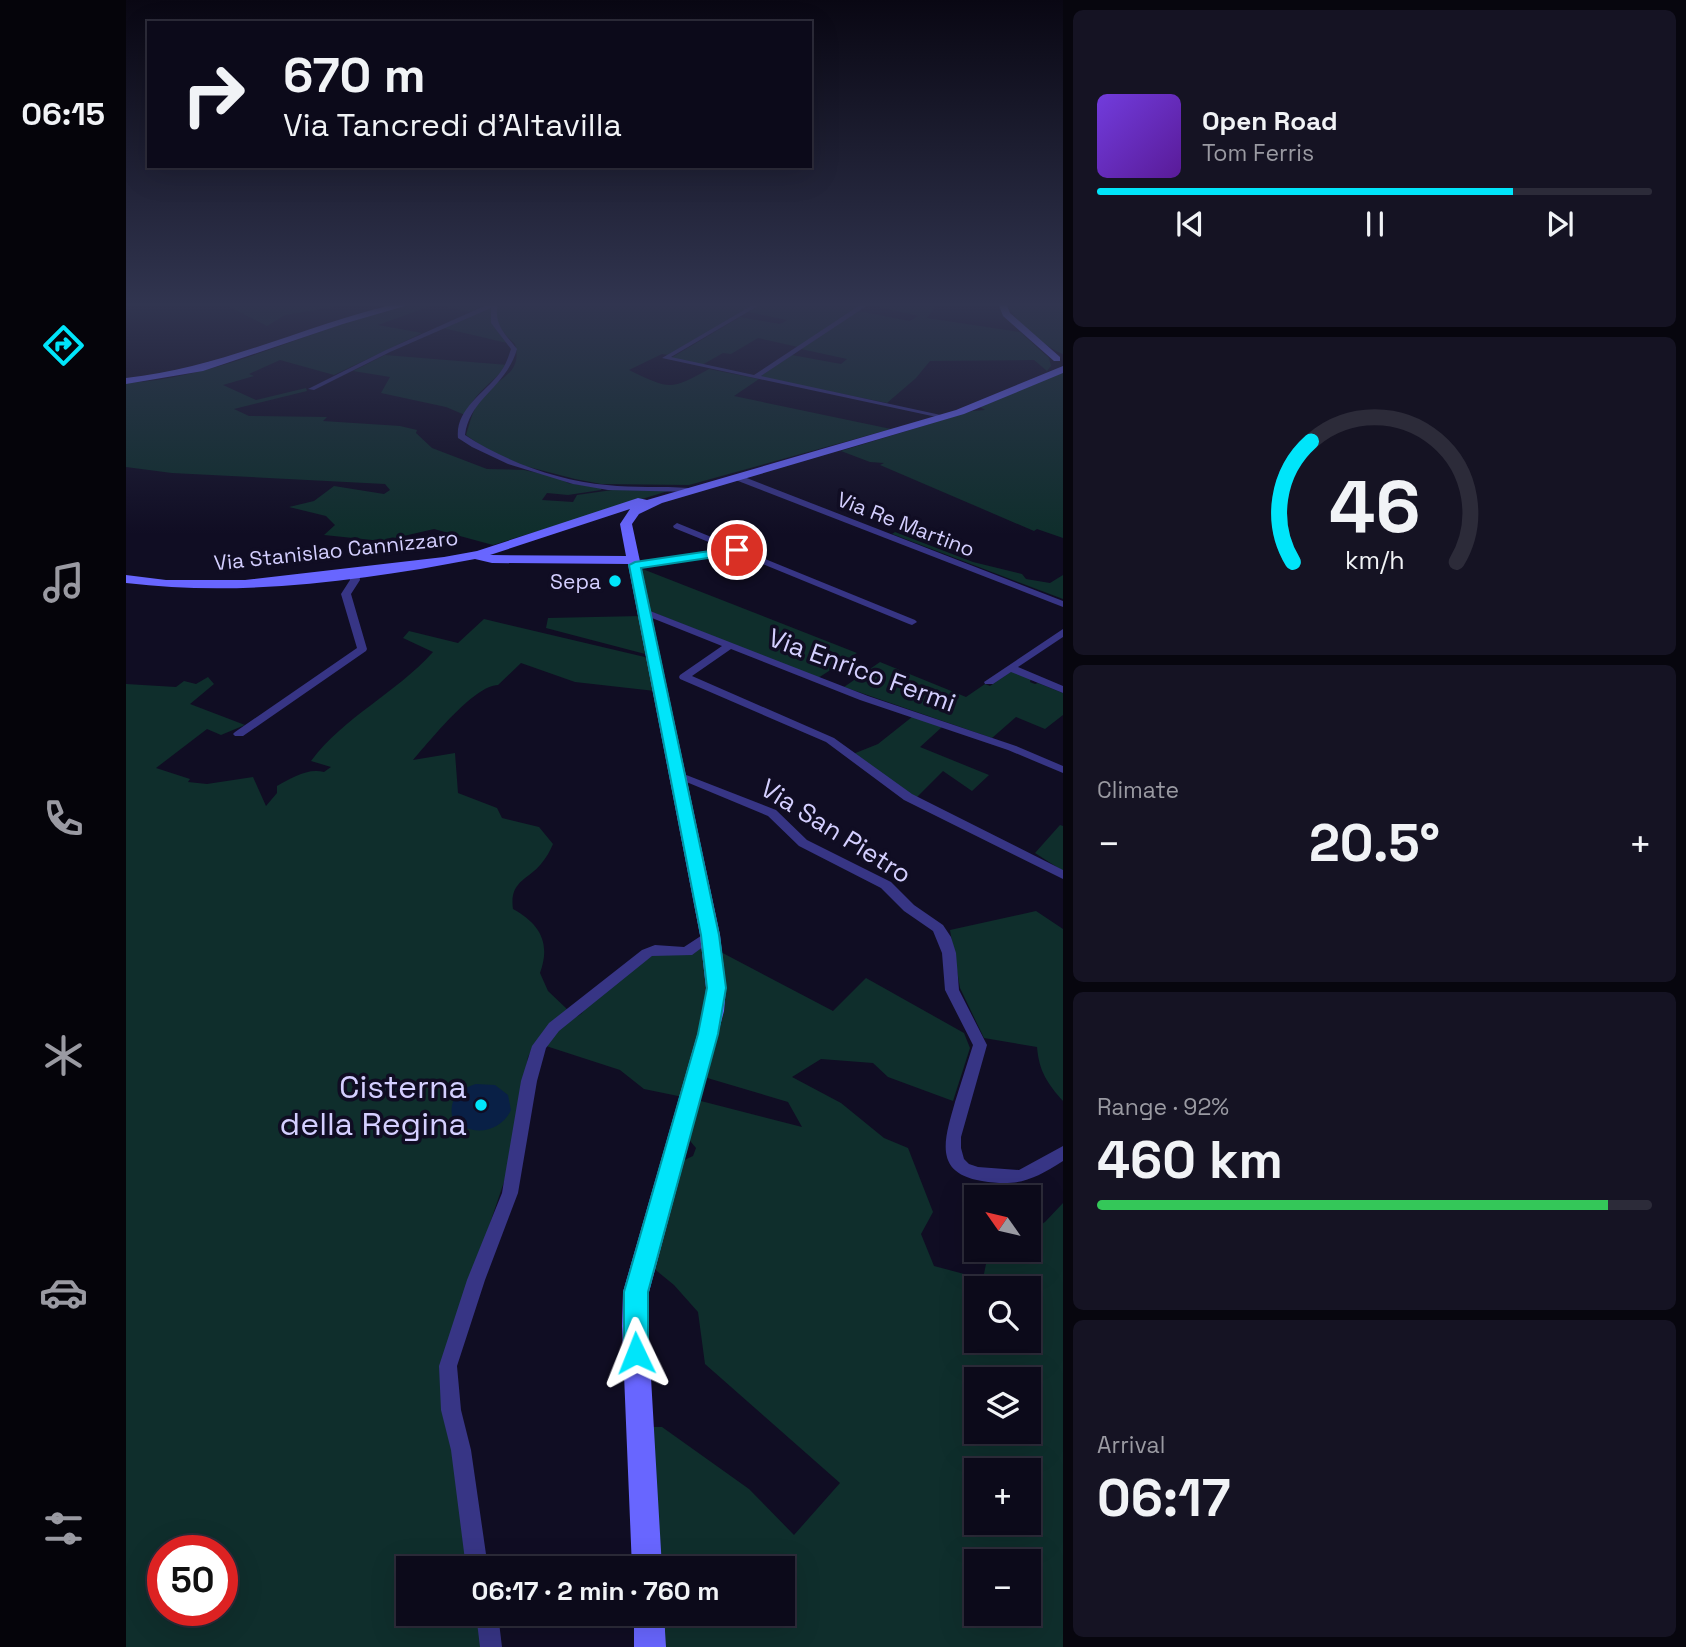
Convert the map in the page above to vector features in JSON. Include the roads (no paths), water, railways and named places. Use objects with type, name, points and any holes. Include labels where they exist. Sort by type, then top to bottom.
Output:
[{"type":"main road","points":[[475,555],[628,504],[689,490],[946,417],[1036,380]]},
{"type":"main road","points":[[561,528],[639,508],[689,490]]},
{"type":"main road","points":[[639,508],[627,518],[626,524],[710,935],[716,988],[714,1011],[636,1292],[635,1326],[646,1556]]},
{"type":"main road","name":"Via Stanislao Cannizzaro","points":[[126,579],[217,585],[354,572],[475,555],[492,559],[634,562]]},
{"type":"main road","points":[[649,1626],[650,1647]]},
{"type":"street","points":[[312,389],[330,380]]},
{"type":"street","points":[[498,380],[477,399],[461,436],[482,449],[518,466],[569,481],[607,488],[689,490]]},
{"type":"street","points":[[769,380],[946,417]]},
{"type":"street","name":"Via Re Martino","points":[[736,477],[1063,604]]},
{"type":"street","points":[[677,526],[912,622]]},
{"type":"street","points":[[634,562],[737,550]]},
{"type":"street","points":[[239,734],[362,649],[346,594],[355,580],[354,572]]},
{"type":"street","name":"Via Enrico Fermi","points":[[645,612],[864,698],[1012,748],[1063,770]]},
{"type":"street","points":[[989,682],[1063,632]]},
{"type":"street","points":[[729,646],[684,677],[830,740],[908,797],[1063,875]]},
{"type":"street","points":[[1010,668],[1063,690]]},
{"type":"street","name":"Via San Pietro","points":[[676,774],[772,813],[803,843],[886,885],[944,937],[949,953],[952,990],[980,1045],[953,1137],[952,1150],[956,1162],[973,1174],[1016,1177],[1027,1175],[1063,1153]]},
{"type":"street","points":[[475,1556],[461,1450],[451,1410],[448,1366],[476,1280],[510,1193],[536,1055],[554,1027],[647,953],[655,950],[687,952],[710,935]]},
{"type":"street","points":[[488,1626],[491,1647]]},
{"type":"water","name":"Cisterna della Regina","points":[[476,1084],[495,1085],[508,1095],[511,1110],[499,1124],[483,1130],[466,1128],[452,1116],[452,1104],[457,1095]]},
{"type":"place","name":"Sepa","points":[[615,581]]},
{"type":"place","name":"Cisterna della Regina","points":[[481,1105]]}]
